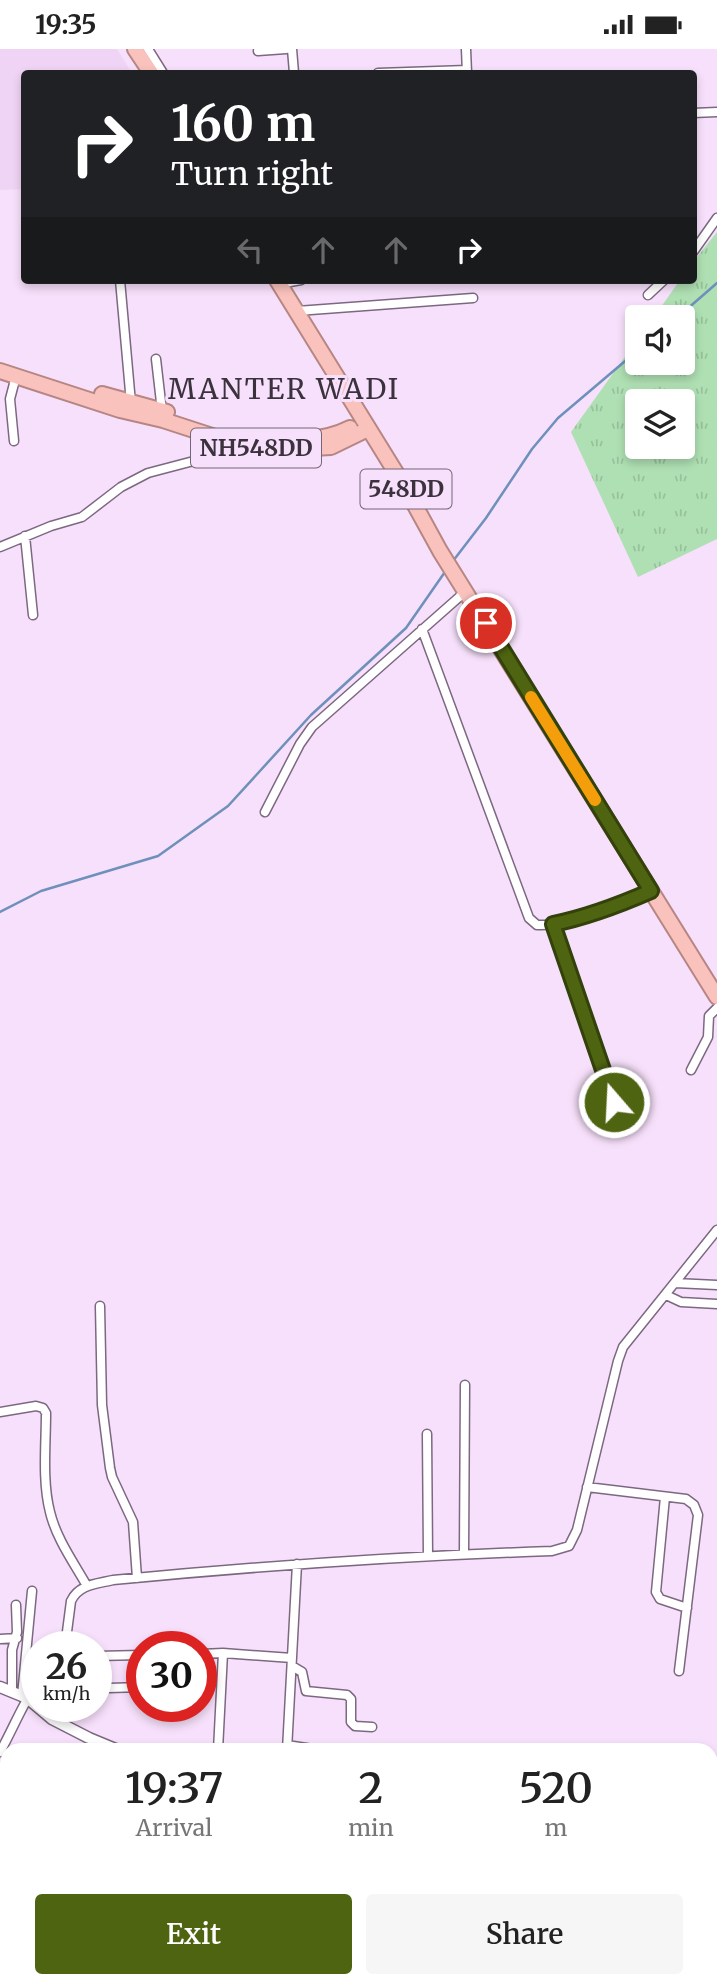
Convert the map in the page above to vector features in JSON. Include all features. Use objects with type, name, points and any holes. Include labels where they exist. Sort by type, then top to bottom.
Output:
[{"type":"highway","points":[[135,49],[149,70]]},
{"type":"highway","points":[[279,284],[366,425]]},
{"type":"highway","name":"NH548DD","points":[[0,364],[163,420],[277,450],[331,447],[366,425]]},
{"type":"highway","name":"NH548DD","points":[[0,371],[49,382]]},
{"type":"highway","name":"NH548DD","points":[[131,407],[163,411],[247,442]]},
{"type":"highway","name":"548DD","points":[[366,425],[440,551],[717,997]]},
{"type":"street","points":[[148,49],[161,70]]},
{"type":"street","points":[[258,51],[286,49]]},
{"type":"street","points":[[292,49],[294,70]]},
{"type":"street","points":[[467,49],[467,70]]},
{"type":"street","points":[[697,113],[717,112]]},
{"type":"street","points":[[697,246],[717,218]]},
{"type":"street","points":[[120,284],[131,407]]},
{"type":"street","points":[[648,295],[660,284]]},
{"type":"street","points":[[297,311],[473,298]]},
{"type":"street","points":[[156,359],[163,411]]},
{"type":"street","points":[[14,441],[10,400],[16,376]]},
{"type":"street","points":[[0,547],[90,513],[121,487],[148,473],[247,442]]},
{"type":"street","points":[[24,536],[33,615]]},
{"type":"street","points":[[265,812],[300,744],[312,727],[466,591]]},
{"type":"street","points":[[422,629],[530,918],[537,925],[582,918],[651,891]]},
{"type":"street","points":[[553,924],[614,1102]]},
{"type":"street","points":[[691,1070],[708,1037],[709,1016],[717,1008]]},
{"type":"street","points":[[67,1631],[71,1601],[78,1590],[113,1580],[297,1564],[552,1551],[569,1546],[577,1530],[620,1354],[630,1337],[717,1230]]},
{"type":"street","points":[[675,1283],[717,1285]]},
{"type":"street","points":[[666,1295],[681,1302],[717,1304]]},
{"type":"street","points":[[100,1306],[102,1405],[110,1468],[133,1522],[137,1578]]},
{"type":"street","points":[[464,1554],[465,1385]]},
{"type":"street","points":[[0,1412],[36,1406],[43,1408],[46,1413],[46,1492],[50,1512],[55,1527],[87,1587]]},
{"type":"street","points":[[427,1434],[428,1556]]},
{"type":"street","points":[[587,1487],[686,1499],[694,1505],[698,1515],[680,1671]]},
{"type":"street","points":[[665,1497],[656,1592],[660,1599],[687,1608]]},
{"type":"street","points":[[287,1743],[297,1564]]},
{"type":"street","points":[[29,1631],[32,1591]]},
{"type":"street","points":[[12,1692],[12,1650],[17,1638],[16,1605]]},
{"type":"street","points":[[0,1639],[17,1638]]},
{"type":"street","points":[[217,1653],[292,1662],[302,1672],[306,1691],[347,1695],[351,1699],[351,1722],[355,1726],[372,1727]]},
{"type":"street","points":[[218,1743],[223,1653]]},
{"type":"street","points":[[0,1687],[21,1695]]},
{"type":"street","points":[[5,1743],[21,1707]]},
{"type":"street","points":[[58,1722],[101,1743]]},
{"type":"street","points":[[89,1738],[89,1743]]},
{"type":"shaded area","points":[[0,49],[117,49],[130,70],[21,70],[21,189],[0,190]]},
{"type":"green space","points":[[717,232],[717,539],[638,577],[571,432],[625,357],[625,375],[695,375],[695,305],[662,305],[677,284],[697,284],[697,257]]},
{"type":"waterway","points":[[692,305],[717,283]]},
{"type":"waterway","points":[[453,561],[486,518],[532,449],[558,418],[625,361]]},
{"type":"waterway","points":[[0,912],[41,891],[158,856],[228,806],[311,715],[406,628],[447,569]]},
{"type":"slow traffic","points":[[531,697],[595,800]]},
{"type":"district","name":"MANTER WADI","points":[[284,389]]},
{"type":"route","points":[[486,623],[651,891],[582,918],[553,924],[614,1102]]}]
